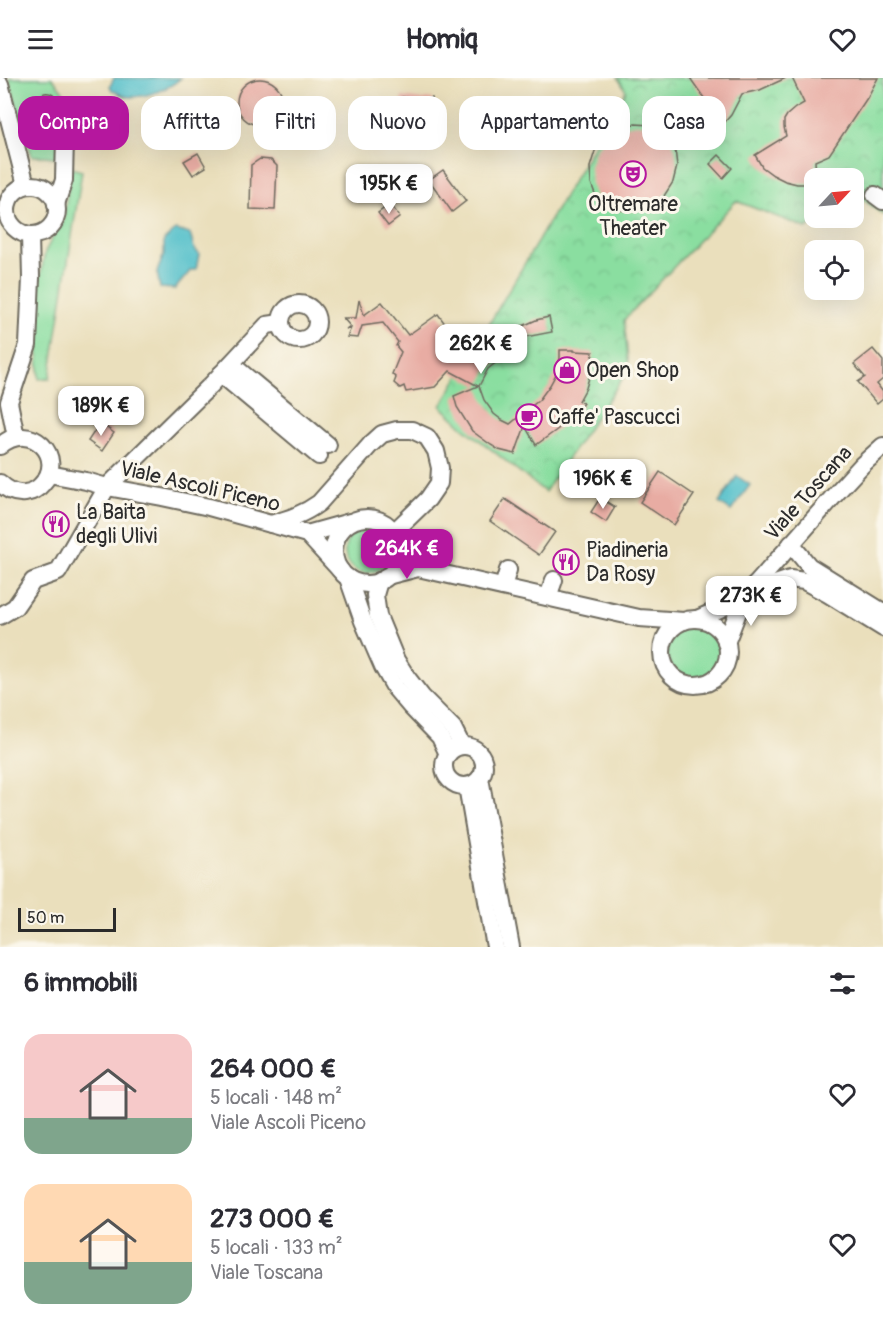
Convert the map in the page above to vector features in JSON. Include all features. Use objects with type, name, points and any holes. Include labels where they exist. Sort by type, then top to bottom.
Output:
[{"type":"street","points":[[0,84],[26,185]]},
{"type":"street","points":[[56,204],[64,180],[65,150]]},
{"type":"street","points":[[33,184],[48,190],[56,204],[57,212],[51,226],[38,234],[22,233],[4,216],[12,194],[18,188],[26,185],[33,184]]},
{"type":"street","points":[[15,437],[9,402],[28,345],[30,235]]},
{"type":"street","points":[[0,616],[15,606],[33,580],[58,572],[107,487],[267,325],[280,323]]},
{"type":"street","points":[[226,369],[324,451]]},
{"type":"street","points":[[271,524],[292,518],[319,503],[371,444],[382,435],[396,430],[412,430],[427,437],[436,451],[440,468],[439,483],[428,500],[394,532]]},
{"type":"street","points":[[0,446],[15,437],[33,438],[46,449],[50,466],[49,474],[44,482],[30,492],[12,492],[0,483]]},
{"type":"street","name":"Viale Toscana","points":[[726,643],[743,599],[862,465],[883,446]]},
{"type":"street","name":"Viale Ascoli Piceno","points":[[49,474],[162,496],[307,534]]},
{"type":"street","points":[[418,568],[394,532],[377,520],[367,518],[356,520],[307,534],[345,574],[364,584],[418,568],[639,618],[690,620],[706,622],[722,634],[728,652],[723,669],[717,676],[702,684],[693,685],[675,678],[667,669],[663,659],[662,648],[669,631],[676,625],[690,620]]},
{"type":"street","points":[[356,520],[347,524],[335,541],[336,562],[345,574],[382,667],[395,688],[455,750]]},
{"type":"street","points":[[394,532],[398,541],[398,560],[394,569],[383,578],[375,596],[378,616],[396,660],[408,679],[422,697],[453,728],[455,750]]},
{"type":"street","points":[[791,544],[809,566],[883,612]]},
{"type":"street","points":[[503,587],[508,570]]},
{"type":"street","points":[[754,586],[775,584],[790,579],[804,581],[883,628]]},
{"type":"street","points":[[548,597],[554,580]]},
{"type":"street","name":"Viale Toscana","points":[[690,620],[743,599]]},
{"type":"street","points":[[639,618],[662,648]]},
{"type":"street","points":[[472,748],[481,755],[484,767],[473,782],[457,785],[448,778],[444,769],[446,759],[455,750],[472,748]]},
{"type":"street","points":[[473,782],[495,947]]},
{"type":"street","points":[[473,782],[511,947]]},
{"type":"green space","points":[[9,78],[52,78],[66,96],[18,96],[18,112]]},
{"type":"green space","points":[[618,78],[883,78],[883,215],[864,200],[864,168],[804,168],[804,227],[736,201],[624,320],[629,369],[545,492],[464,428],[441,406],[591,150],[630,150],[630,96],[623,96],[626,91]]},
{"type":"green space","points":[[30,150],[61,150],[62,158],[44,156],[32,156]]},
{"type":"green space","points":[[71,168],[82,171],[50,378],[39,379],[37,294],[45,252],[63,223]]},
{"type":"green space","points":[[367,529],[382,536],[389,551],[382,566],[367,573],[352,566],[345,551],[352,536]]},
{"type":"green space","points":[[695,624],[706,626],[715,632],[721,641],[723,652],[721,663],[715,672],[706,678],[695,680],[684,678],[675,672],[669,663],[667,652],[669,641],[675,632],[684,626]]},
{"type":"water","points":[[114,78],[181,78],[158,92],[144,96],[123,96],[112,90],[110,86]]},
{"type":"water","points":[[176,230],[190,234],[194,248],[199,254],[196,270],[191,270],[175,289],[160,288],[157,272],[164,254],[164,240]]},
{"type":"water","points":[[737,476],[750,485],[731,511],[719,503]]},
{"type":"building","points":[[690,78],[786,78],[760,90],[742,94],[726,121],[726,96],[703,96]]},
{"type":"building","points":[[792,78],[878,78],[829,155],[815,161],[815,168],[804,168],[804,184],[797,184],[773,175],[762,167],[755,155],[786,136],[784,120],[795,108],[804,103]]},
{"type":"building","points":[[260,79],[269,81],[282,96],[253,96],[253,123],[241,114],[239,93],[251,81]]},
{"type":"building","name":"Oltremare Theater","points":[[642,124],[642,150],[675,150],[677,166],[673,182],[664,196],[651,206],[635,211],[618,210],[602,204],[597,199],[591,183],[590,167],[596,150],[630,150],[630,125]]},
{"type":"building","points":[[198,153],[206,167],[193,175],[184,161]]},
{"type":"building","points":[[719,155],[732,168],[723,178],[710,164]]},
{"type":"building","points":[[260,159],[271,160],[277,166],[275,210],[250,209],[251,165]]},
{"type":"building","points":[[443,170],[466,201],[452,212],[429,180]]},
{"type":"building","points":[[390,204],[400,217],[388,226],[378,213]]},
{"type":"building","points":[[359,300],[364,315],[382,302],[408,335],[438,314],[456,339],[462,335],[466,336],[478,346],[502,330],[505,334],[536,320],[549,317],[552,332],[495,343],[496,349],[521,349],[502,363],[498,361],[488,369],[479,386],[484,400],[494,414],[510,424],[539,400],[550,385],[556,374],[560,350],[574,350],[593,352],[591,371],[579,401],[583,403],[576,413],[573,412],[558,429],[536,445],[525,426],[515,454],[499,450],[472,431],[457,407],[454,396],[478,386],[450,371],[435,387],[406,392],[404,386],[400,388],[394,383],[396,378],[392,374],[401,352],[396,346],[398,342],[383,323],[362,326],[358,338],[347,337],[351,328],[346,329],[350,326],[343,318],[356,318]]},
{"type":"building","points":[[873,349],[883,361],[883,379],[877,384],[883,392],[883,399],[877,404],[858,382],[865,377],[854,364]]},
{"type":"building","points":[[100,423],[114,433],[102,451],[88,441]]},
{"type":"building","points":[[660,472],[694,495],[674,525],[640,502]]},
{"type":"building","points":[[600,498],[615,507],[606,522],[591,512]]},
{"type":"building","points":[[505,499],[555,532],[539,555],[490,521]]},
{"type":"place","name":"Oltremare Theater","points":[[633,174]]},
{"type":"place","name":"Open Shop","points":[[567,370]]},
{"type":"place","name":"Caffe' Pascucci","points":[[529,417]]},
{"type":"place","name":"La Baita degli Ulivi","points":[[56,524]]},
{"type":"place","name":"Piadineria Da Rosy","points":[[566,562]]}]
